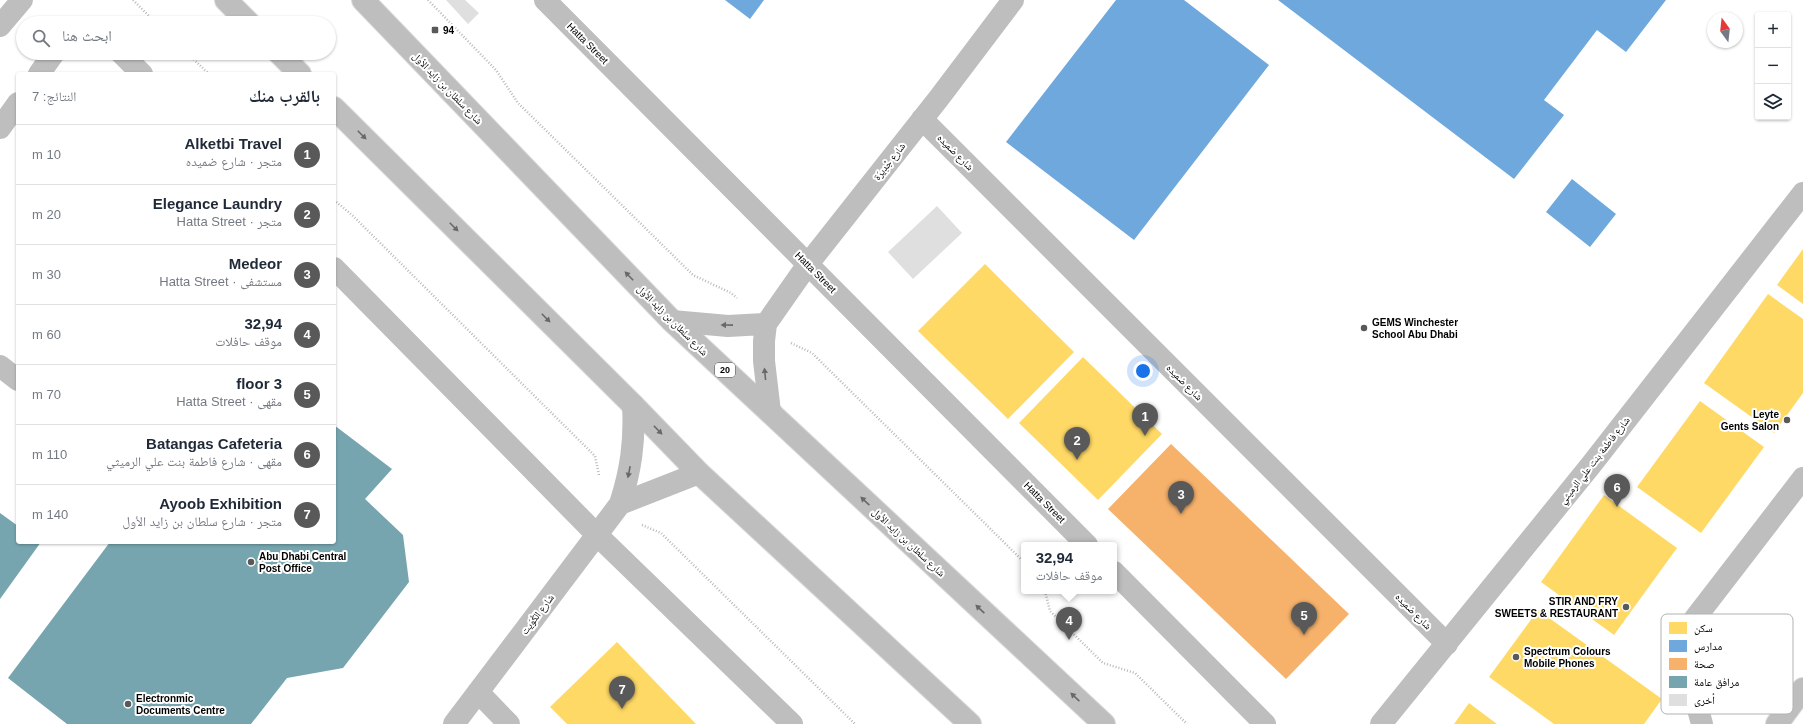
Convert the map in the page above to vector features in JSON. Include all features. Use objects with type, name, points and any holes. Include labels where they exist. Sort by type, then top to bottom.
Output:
[{"type":"street","points":[[0,26],[22,0]]},
{"type":"street","points":[[226,0],[242,16]]},
{"type":"street","name":"شارع سلطان بن زايد الأول","points":[[363,0],[672,321],[1104,724]]},
{"type":"street","name":"Hatta Street","points":[[545,0],[1084,542]]},
{"type":"street","name":"شارع جْدِيرَة","points":[[770,412],[764,361],[766,324],[808,264],[1013,0]]},
{"type":"street","points":[[40,72],[49,60]]},
{"type":"street","points":[[128,60],[140,72]]},
{"type":"street","points":[[286,60],[298,72]]},
{"type":"street","points":[[0,128],[16,106]]},
{"type":"street","points":[[336,110],[633,405],[699,473],[970,724]]},
{"type":"street","name":"شارع ضميده","points":[[922,119],[1447,644]]},
{"type":"street","name":"شارع فاطمة بنت علي الرميثي","points":[[1381,724],[1591,465],[1803,193]]},
{"type":"street","points":[[336,270],[597,535],[792,724]]},
{"type":"street","points":[[672,321],[728,326],[766,324]]},
{"type":"street","points":[[0,366],[16,378]]},
{"type":"street","name":"شارع الكُوَيت","points":[[454,724],[620,504],[628,480],[632,456],[634,430],[633,405]]},
{"type":"street","points":[[620,504],[699,473]]},
{"type":"street","points":[[1698,614],[1803,478]]},
{"type":"street","points":[[1117,575],[1265,724]]},
{"type":"street","points":[[1793,702],[1803,689]]},
{"type":"street","points":[[478,692],[509,724]]},
{"type":"street","points":[[1699,714],[1702,724]]},
{"type":"street","points":[[1776,724],[1784,714]]},
{"type":"path","points":[[133,0],[149,16]]},
{"type":"path","points":[[428,0],[496,70],[518,103],[693,275],[731,293],[741,302]]},
{"type":"path","points":[[194,60],[207,72]]},
{"type":"path","points":[[336,202],[352,215],[595,456],[600,478]]},
{"type":"path","points":[[784,340],[812,353],[1021,559]]},
{"type":"path","points":[[640,524],[661,533],[855,724]]},
{"type":"path","points":[[1046,594],[1050,610],[1104,663],[1135,673],[1187,724]]},
{"type":"building: سكن","points":[[1803,249],[1803,304],[1777,285]]},
{"type":"building: سكن","points":[[985,264],[1074,352],[1008,419],[918,331]]},
{"type":"building: سكن","points":[[1768,294],[1803,319],[1803,393],[1774,433],[1704,383]]},
{"type":"building: سكن","points":[[1083,357],[1162,434],[1098,500],[1019,423]]},
{"type":"building: سكن","points":[[1700,401],[1764,447],[1701,533],[1637,487]]},
{"type":"building: سكن","points":[[1604,495],[1677,548],[1614,635],[1541,582]]},
{"type":"building: سكن","points":[[1538,610],[1661,698],[1661,700],[1644,724],[1554,724],[1489,677]]},
{"type":"building: سكن","points":[[617,642],[696,724],[567,724],[550,707]]},
{"type":"building: سكن","points":[[1469,703],[1497,724],[1454,724]]},
{"type":"building: مدارس","points":[[725,0],[764,0],[750,19]]},
{"type":"building: مدارس","points":[[1116,0],[1184,0],[1269,65],[1134,240],[1006,142]]},
{"type":"building: مدارس","points":[[1278,0],[1666,0],[1626,52],[1597,30],[1544,100],[1564,115],[1514,179]]},
{"type":"building: مدارس","points":[[1572,179],[1616,214],[1590,247],[1546,212]]},
{"type":"building: صحة","points":[[1171,444],[1349,614],[1286,679],[1108,509]]},
{"type":"building: مرافق عامة","name":"Abu Dhabi Central Post Office","points":[[336,427],[392,469],[365,499],[403,535],[409,582],[343,668],[287,678],[251,724],[67,724],[8,678],[108,544],[336,544]]},
{"type":"building: مرافق عامة","points":[[0,513],[16,525],[16,544],[40,544],[0,599]]},
{"type":"building: أخرى","points":[[446,0],[465,0],[479,13],[468,24]]},
{"type":"building: أخرى","points":[[937,206],[962,233],[913,279],[888,252]]},
{"type":"place","name":"94","points":[[435,30]]},
{"type":"place","name":"GEMS Winchester School Abu Dhabi","points":[[1364,328]]},
{"type":"place","name":"Leyte Gents Salon","points":[[1787,420]]},
{"type":"place","name":"Alketbi Travel","points":[[1145,436]]},
{"type":"place","name":"Elegance Laundry","points":[[1077,460]]},
{"type":"place","name":"Batangas Cafeteria","points":[[1617,507]]},
{"type":"place","name":"Medeor","points":[[1181,514]]},
{"type":"place","name":"Abu Dhabi Central Post Office","points":[[251,562]]},
{"type":"place","name":"STIR AND FRY SWEETS & RESTAURANT","points":[[1626,607]]},
{"type":"place","name":"3 floor","points":[[1304,635]]},
{"type":"place","name":"32,94","points":[[1069,640]]},
{"type":"place","name":"Spectrum Colours Mobile Phones","points":[[1516,657]]},
{"type":"place","name":"Electronmic Documents Centre","points":[[128,704]]},
{"type":"place","name":"Ayoob Exhibition","points":[[622,709]]}]
